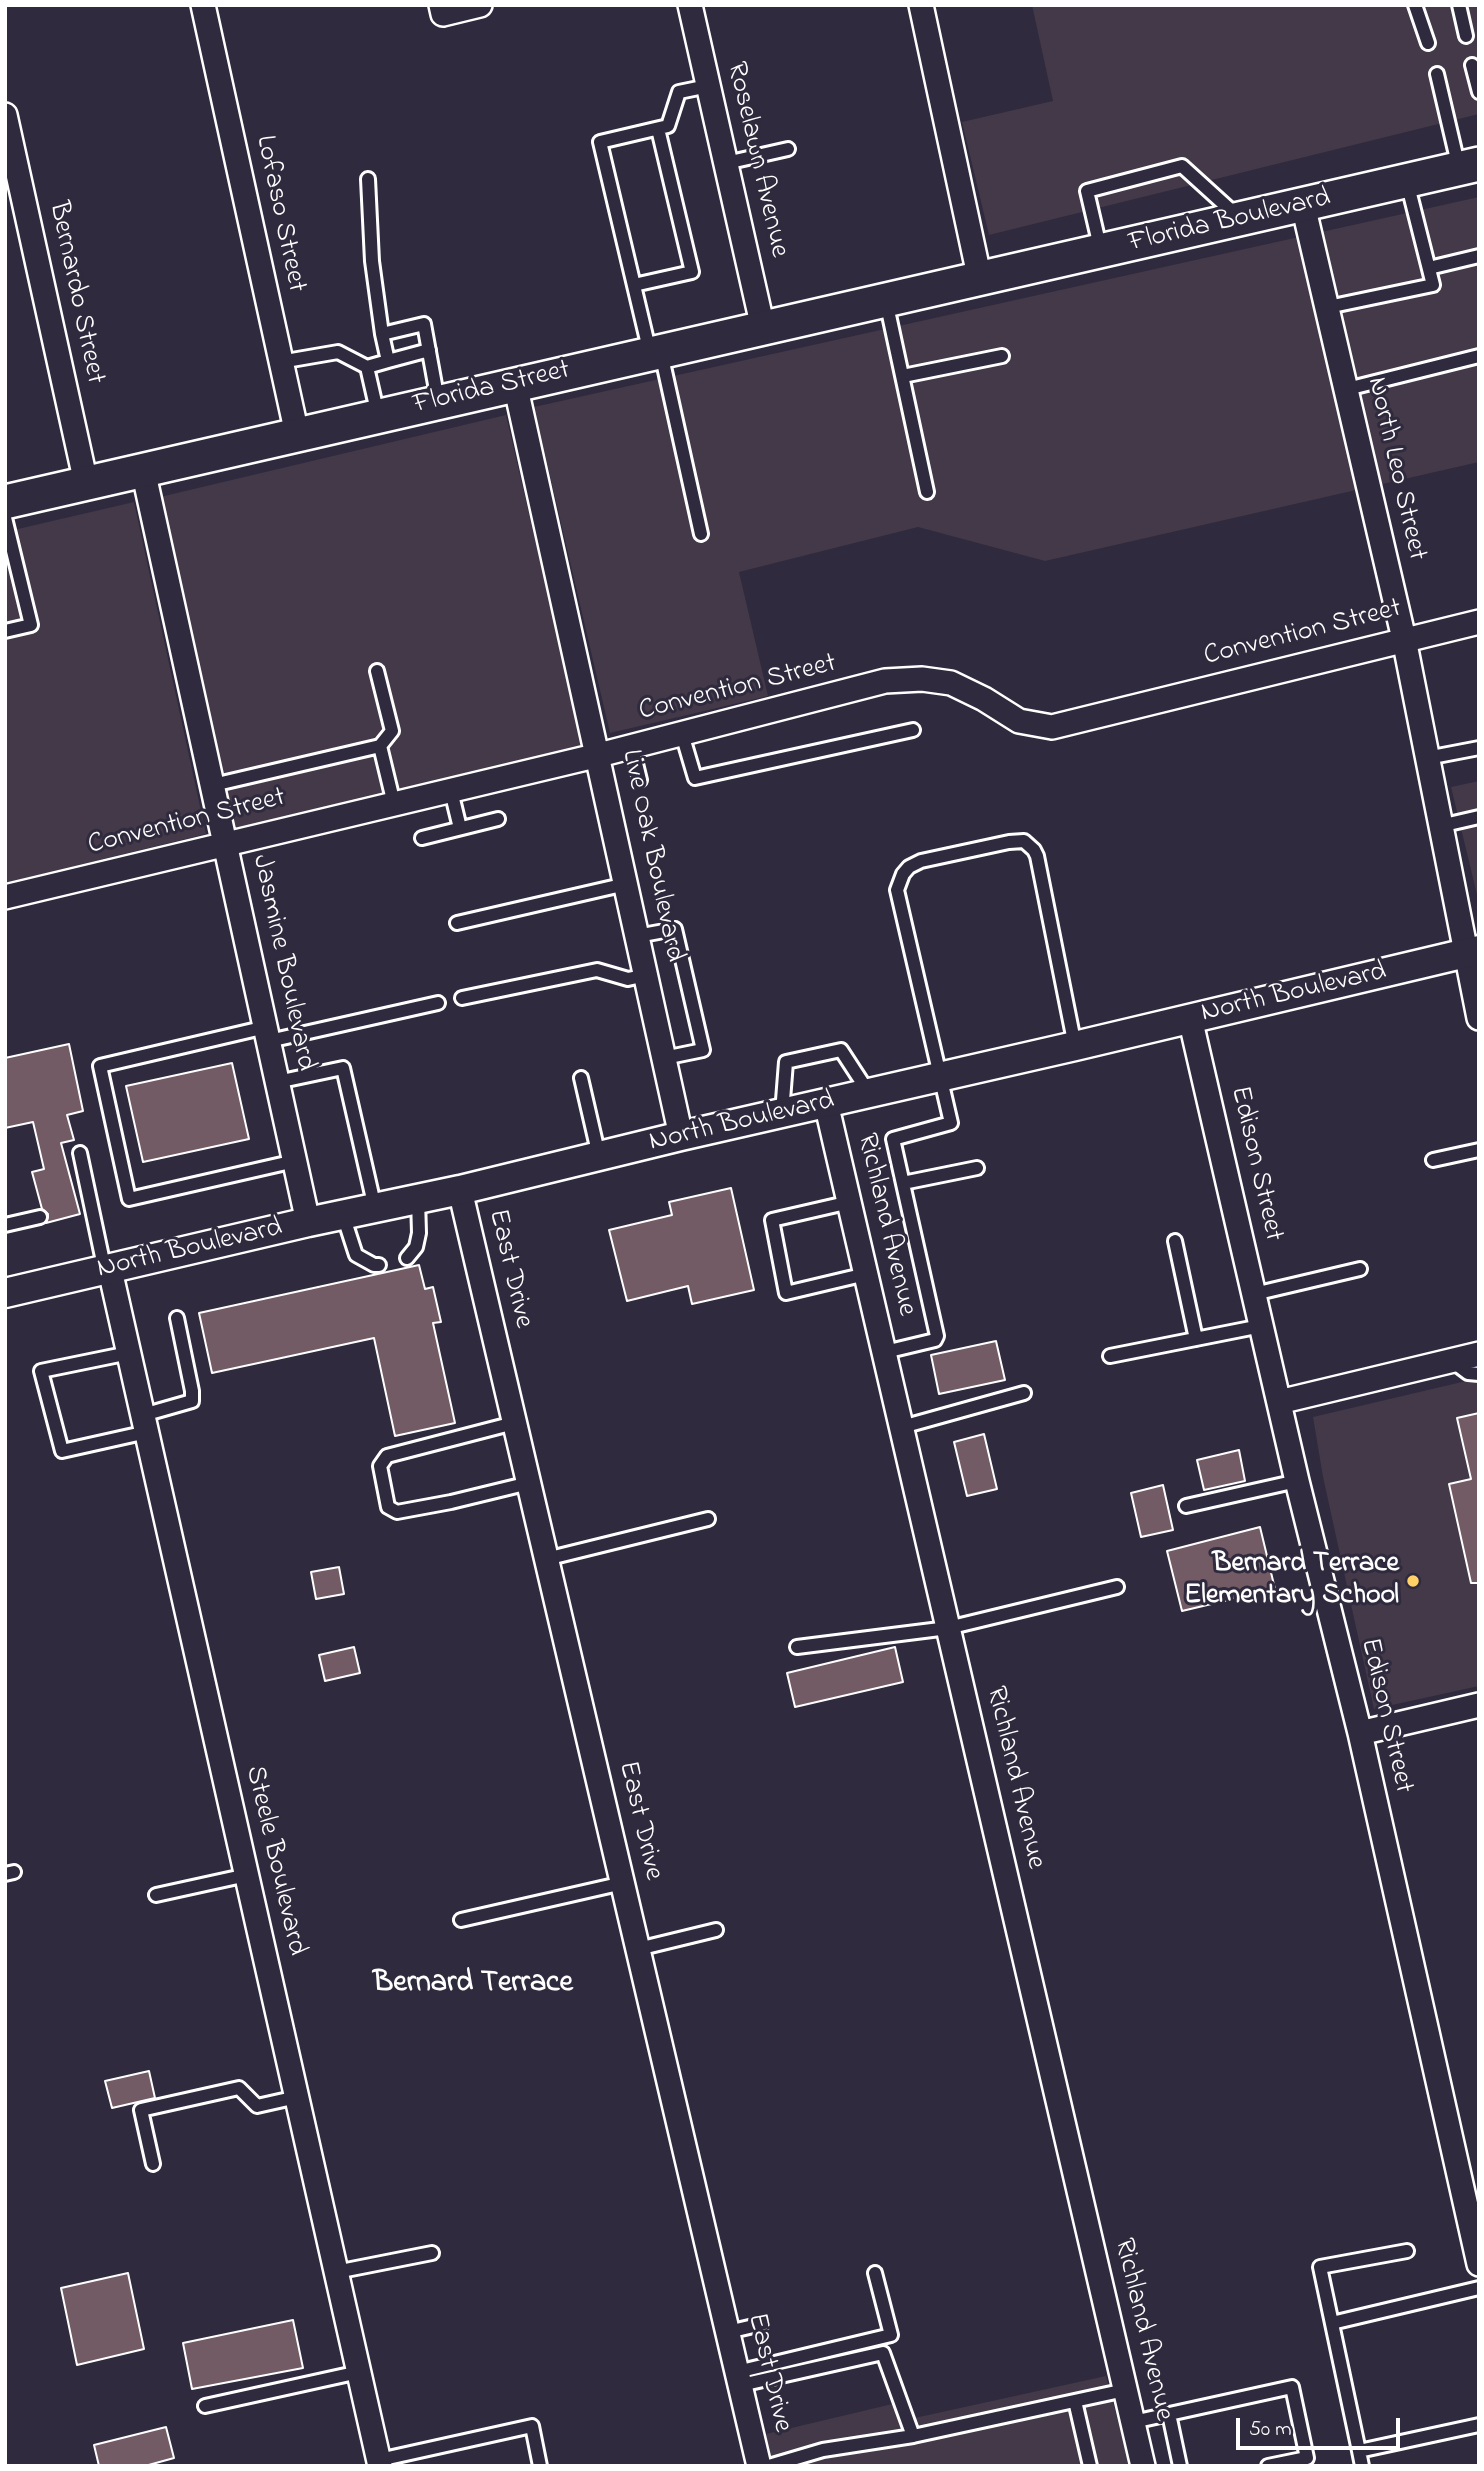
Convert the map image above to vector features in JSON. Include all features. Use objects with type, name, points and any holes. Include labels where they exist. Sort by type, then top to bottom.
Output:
[{"type":"main road","name":"Florida Boulevard","points":[[981,279],[1469,166]]},
{"type":"main road","name":"Florida Street","points":[[5,502],[981,279]]},
{"type":"street","name":"Lofaso Street","points":[[203,5],[297,434]]},
{"type":"street","points":[[442,10],[480,5]]},
{"type":"street","name":"Roselawn Avenue","points":[[690,5],[763,328]]},
{"type":"street","points":[[921,5],[981,279]]},
{"type":"street","name":"Bernardo Street","points":[[5,115],[86,483]]},
{"type":"street","name":"North Leo Street","points":[[1303,205],[1404,639],[1440,826],[1472,952],[1479,1018]]},
{"type":"street","name":"Live Oak Boulevard","points":[[515,384],[681,1136]]},
{"type":"street","name":"Jasmine Boulevard","points":[[143,470],[308,1222]]},
{"type":"street","name":"Convention Street","points":[[5,897],[632,747],[885,681],[922,679],[951,683],[984,699],[1019,721],[1052,727],[1479,622]]},
{"type":"street","name":"North Boulevard","points":[[5,1293],[308,1222],[460,1190],[1472,952]]},
{"type":"street","name":"Edison Street","points":[[1190,1018],[1297,1481],[1360,1733],[1479,2264]]},
{"type":"street","name":"Richland Avenue","points":[[827,1103],[1143,2466]]},
{"type":"street","name":"East Drive","points":[[460,1190],[760,2466]]},
{"type":"street","name":"Steele Boulevard","points":[[107,1270],[129,1353],[379,2463]]},
{"type":"street","points":[[1279,1402],[1479,1354]]},
{"type":"street","points":[[1360,1733],[1479,1705]]},
{"type":"lane","points":[[1415,5],[1428,43]]},
{"type":"lane","points":[[1459,5],[1466,36]]},
{"type":"lane","points":[[1472,65],[1479,92]]},
{"type":"lane","points":[[1437,74],[1469,166]]},
{"type":"lane","points":[[701,534],[656,352],[634,285],[600,142],[668,126],[679,92],[708,86]]},
{"type":"lane","points":[[634,285],[692,272],[658,129]]},
{"type":"lane","points":[[726,163],[788,149]]},
{"type":"lane","points":[[1101,251],[1087,191],[1182,166],[1241,219]]},
{"type":"lane","points":[[369,179],[372,261],[388,361]]},
{"type":"lane","points":[[1328,307],[1433,285],[1407,180]]},
{"type":"lane","points":[[1429,268],[1479,256]]},
{"type":"lane","points":[[886,300],[927,492]]},
{"type":"lane","points":[[382,334],[424,324],[438,402]]},
{"type":"lane","points":[[280,362],[338,352],[367,367],[429,350]]},
{"type":"lane","points":[[903,376],[1002,356]]},
{"type":"lane","points":[[1347,389],[1479,356]]},
{"type":"lane","points":[[367,367],[378,415]]},
{"type":"lane","points":[[5,518],[30,625],[5,631]]},
{"type":"lane","points":[[213,785],[380,746],[391,731],[377,671]]},
{"type":"lane","points":[[682,734],[695,778],[913,730]]},
{"type":"lane","points":[[380,746],[394,804]]},
{"type":"lane","points":[[632,747],[640,780]]},
{"type":"lane","points":[[1427,758],[1479,748]]},
{"type":"lane","points":[[451,791],[460,828]]},
{"type":"lane","points":[[1440,826],[1479,817]]},
{"type":"lane","points":[[422,838],[498,819]]},
{"type":"lane","points":[[885,1352],[935,1340],[937,1336],[893,1139],[951,1123],[897,890],[909,867],[921,861],[1009,842],[1024,841],[1034,850],[1075,1046]]},
{"type":"lane","points":[[457,923],[626,884]]},
{"type":"lane","points":[[638,936],[675,929],[703,1050],[664,1058]]},
{"type":"lane","points":[[462,998],[597,970],[628,979],[646,975]]},
{"type":"lane","points":[[295,1161],[128,1199],[100,1066],[438,1003]]},
{"type":"lane","points":[[782,1113],[786,1062],[841,1050],[869,1093]]},
{"type":"lane","points":[[277,1082],[343,1068],[375,1208]]},
{"type":"lane","points":[[581,1078],[598,1156]]},
{"type":"lane","points":[[1433,1160],[1479,1150]]},
{"type":"lane","points":[[80,1153],[107,1270]]},
{"type":"lane","points":[[903,1184],[977,1168]]},
{"type":"lane","points":[[407,1258],[416,1247],[419,1233],[418,1199]]},
{"type":"lane","points":[[850,1202],[772,1220],[786,1293],[866,1274]]},
{"type":"lane","points":[[343,1215],[356,1255],[379,1265]]},
{"type":"lane","points":[[5,1225],[40,1217]]},
{"type":"lane","points":[[1175,1241],[1196,1339]]},
{"type":"lane","points":[[1254,1294],[1360,1269]]},
{"type":"lane","points":[[129,1353],[41,1371],[62,1451],[145,1424],[192,1401],[177,1318]]},
{"type":"lane","points":[[1110,1356],[1261,1326]]},
{"type":"lane","points":[[1452,1360],[1468,1373],[1479,1374]]},
{"type":"lane","points":[[902,1427],[1024,1393]]},
{"type":"lane","points":[[514,1423],[387,1456],[380,1466],[388,1507],[397,1512],[529,1483]]},
{"type":"lane","points":[[1186,1506],[1297,1481]]},
{"type":"lane","points":[[546,1559],[708,1519]]},
{"type":"lane","points":[[797,1647],[948,1628],[1117,1587]]},
{"type":"lane","points":[[156,1895],[247,1875]]},
{"type":"lane","points":[[461,1920],[622,1883]]},
{"type":"lane","points":[[638,1949],[716,1930]]},
{"type":"lane","points":[[153,2164],[141,2110],[239,2088],[257,2106],[297,2096]]},
{"type":"lane","points":[[1362,2466],[1320,2267],[1407,2251]]},
{"type":"lane","points":[[336,2272],[432,2253]]},
{"type":"lane","points":[[739,2378],[891,2335],[875,2273]]},
{"type":"lane","points":[[1332,2323],[1479,2288]]},
{"type":"lane","points":[[728,2332],[762,2324]]},
{"type":"lane","points":[[739,2378],[883,2353],[913,2435]]},
{"type":"lane","points":[[205,2406],[359,2372]]},
{"type":"lane","points":[[1133,2422],[1292,2387],[1307,2458],[1268,2466]]},
{"type":"lane","points":[[769,2466],[808,2460],[1125,2390]]},
{"type":"lane","points":[[1075,2402],[1090,2466]]},
{"type":"lane","points":[[1169,2414],[1180,2466]]},
{"type":"lane","points":[[1359,2451],[1479,2425]]},
{"type":"lane","points":[[379,2463],[532,2426],[540,2466]]},
{"type":"shaded area","points":[[1032,5],[1479,5],[1479,114],[989,235],[962,122],[1053,101]]},
{"type":"shaded area","points":[[1479,197],[1479,462],[1045,561],[918,527],[739,572],[768,696],[610,733],[534,407]]},
{"type":"shaded area","points":[[506,415],[583,747],[235,829],[160,497]]},
{"type":"shaded area","points":[[134,502],[206,834],[5,883],[5,532]]},
{"type":"shaded area","points":[[1479,781],[1479,903],[1451,787]]},
{"type":"shaded area","name":"Bernard Terrace Elementary School","points":[[1479,1378],[1479,1686],[1374,1709],[1323,1477],[1313,1417]]},
{"type":"shaded area","points":[[1106,2376],[1130,2466],[772,2466],[766,2434],[905,2401],[910,2419]]},
{"type":"building","points":[[69,1044],[83,1111],[67,1115],[74,1140],[61,1143],[80,1214],[46,1223],[48,1214],[42,1209],[32,1172],[44,1169],[33,1122],[5,1128],[5,1058]]},
{"type":"building","points":[[232,1063],[249,1139],[143,1162],[126,1086]]},
{"type":"building","points":[[731,1188],[754,1290],[692,1304],[688,1286],[627,1301],[609,1230],[672,1215],[669,1202]]},
{"type":"building","points":[[419,1265],[425,1289],[433,1287],[441,1322],[433,1323],[455,1423],[395,1436],[374,1338],[212,1373],[199,1313]]},
{"type":"building","points":[[996,1341],[1005,1380],[939,1394],[931,1355]]},
{"type":"building","points":[[1479,1413],[1479,1583],[1471,1583],[1449,1484],[1471,1479],[1457,1418]]},
{"type":"building","points":[[984,1434],[997,1489],[967,1496],[954,1442]]},
{"type":"building","points":[[1239,1450],[1245,1481],[1204,1490],[1197,1460]]},
{"type":"building","points":[[1163,1485],[1173,1530],[1141,1537],[1131,1493]]},
{"type":"building","points":[[1260,1527],[1275,1589],[1182,1611],[1167,1551]]},
{"type":"building","points":[[339,1567],[344,1594],[316,1599],[311,1572]]},
{"type":"building","points":[[354,1647],[360,1673],[325,1681],[319,1655]]},
{"type":"building","points":[[895,1647],[903,1682],[795,1707],[787,1673]]},
{"type":"building","points":[[149,2071],[155,2098],[112,2108],[105,2081]]},
{"type":"building","points":[[128,2273],[144,2349],[77,2365],[61,2288]]},
{"type":"building","points":[[293,2320],[303,2368],[192,2389],[183,2343]]},
{"type":"building","points":[[166,2427],[174,2458],[145,2466],[99,2466],[94,2445]]},
{"type":"place","name":"Bernard Terrace Elementary School","points":[[1413,1581]]},
{"type":"district","name":"Bernard Terrace","points":[[473,1985]]}]
